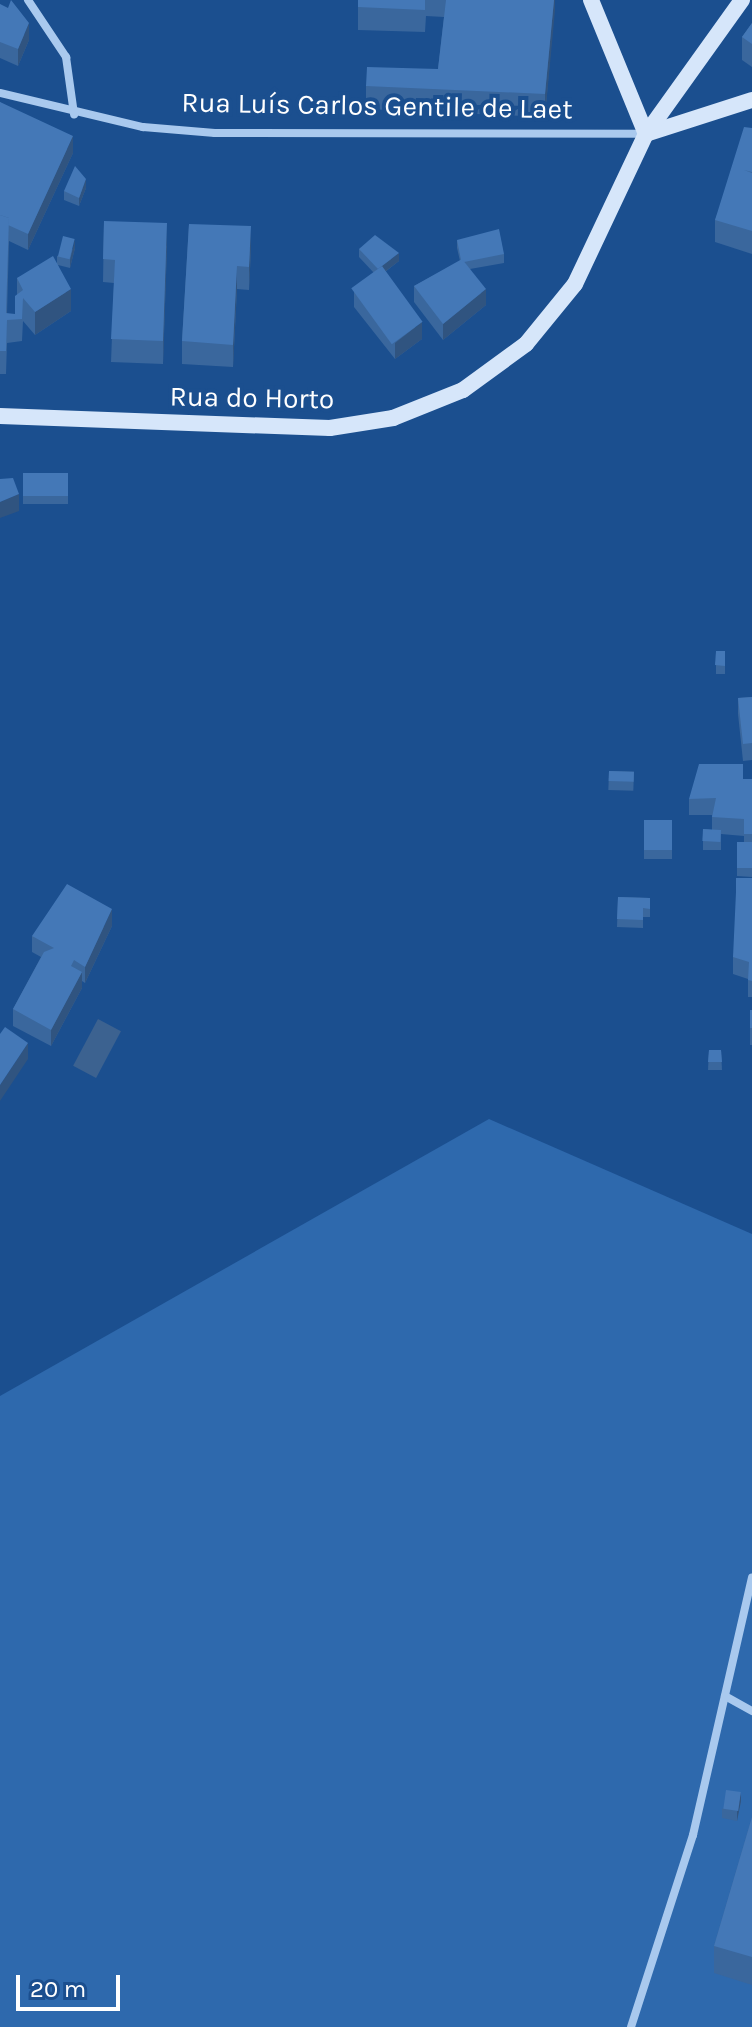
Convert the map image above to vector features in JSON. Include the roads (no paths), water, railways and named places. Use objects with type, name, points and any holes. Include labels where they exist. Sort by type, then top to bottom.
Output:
[{"type":"street","points":[[28,0],[66,57],[74,114]]},
{"type":"street","points":[[591,0],[646,134]]},
{"type":"street","name":"Rua do Horto","points":[[0,416],[330,428],[393,418],[463,390],[526,344],[575,284],[646,134],[742,0]]},
{"type":"street","name":"Rua Luís Carlos Gentile de Laet","points":[[0,93],[74,114],[215,133],[646,134],[752,100]]},
{"type":"street","points":[[631,2027],[693,1835],[752,1578]]},
{"type":"street","points":[[725,1696],[752,1711]]}]
